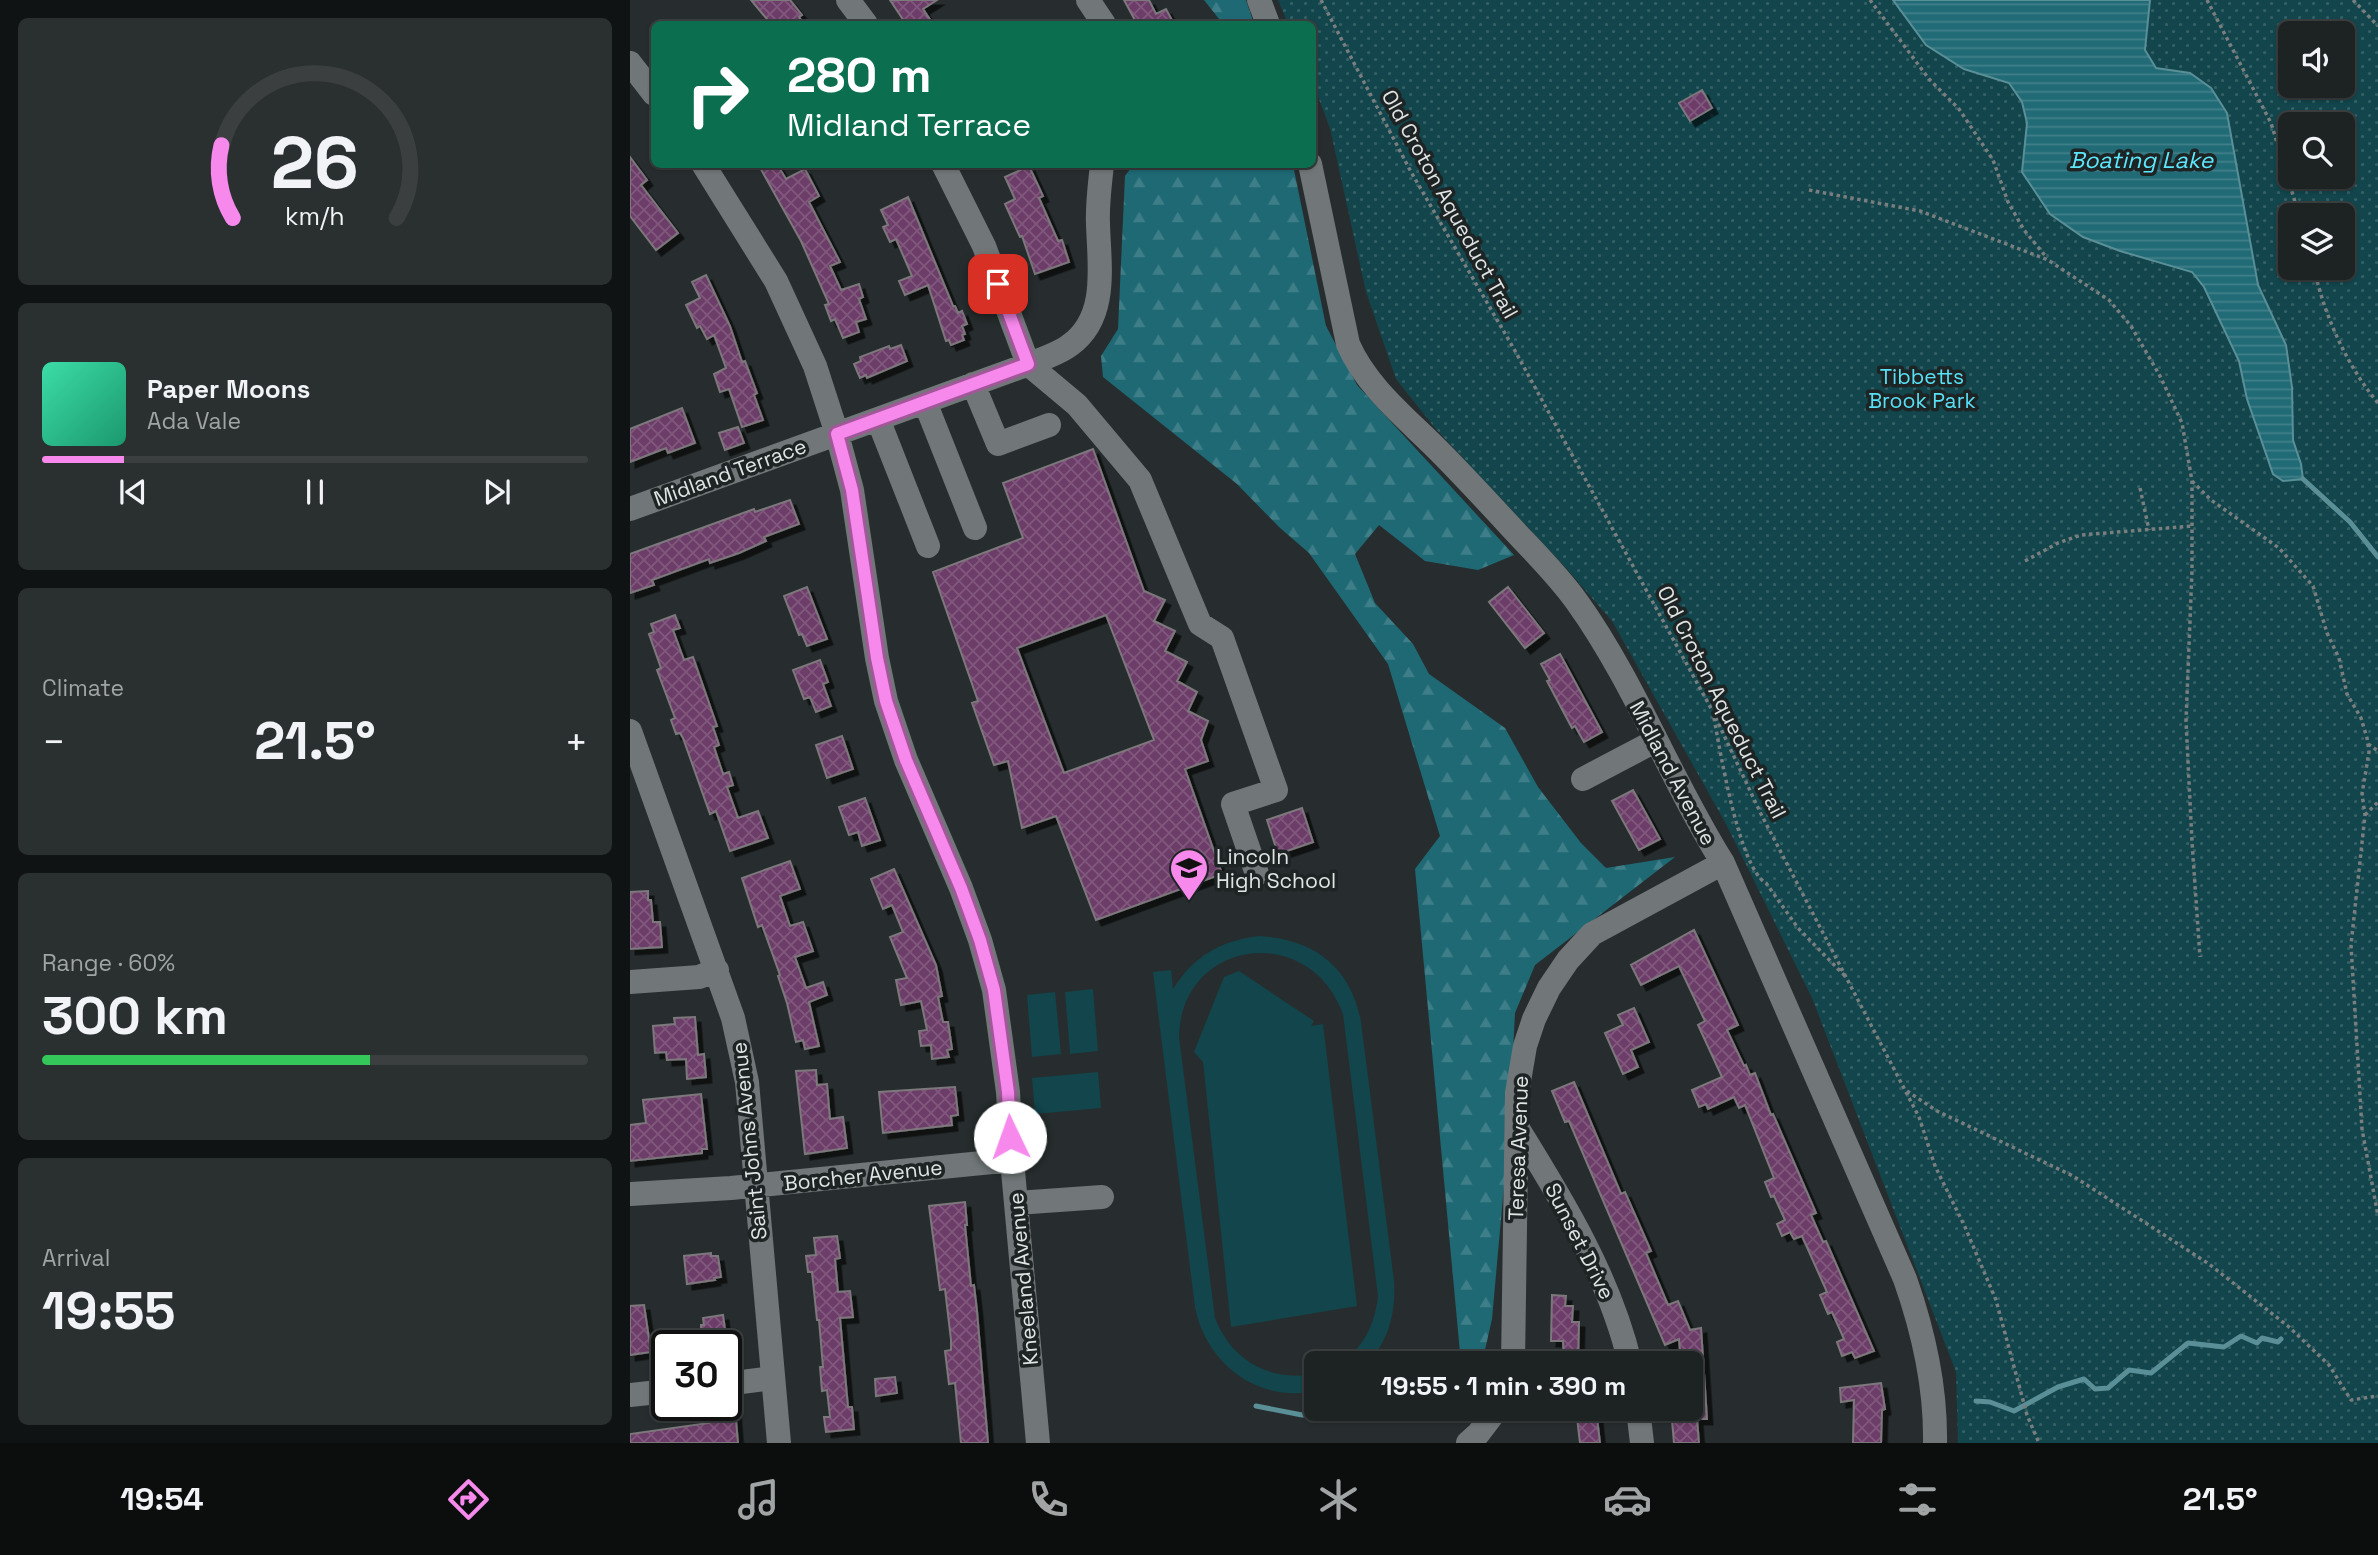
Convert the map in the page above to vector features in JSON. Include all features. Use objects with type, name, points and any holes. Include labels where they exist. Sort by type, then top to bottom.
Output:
[{"type":"street","points":[[848,0],[864,21]]},
{"type":"street","points":[[1088,0],[1102,21]]},
{"type":"street","points":[[1259,0],[1267,21]]},
{"type":"street","points":[[630,62],[651,90]]},
{"type":"street","name":"Kneeland Avenue","points":[[706,168],[776,281],[815,366],[852,490],[886,701],[906,760],[961,888],[994,990],[1008,1092],[1038,1443]]},
{"type":"street","points":[[945,168],[984,246],[1028,364],[1077,405],[1140,480],[1200,624],[1222,638],[1276,790],[1233,804],[1257,874]]},
{"type":"street","name":"Midland Terrace","points":[[630,509],[1028,364],[1070,345],[1085,329],[1096,309],[1102,271],[1097,222],[1102,168]]},
{"type":"street","name":"Midland Avenue","points":[[1311,168],[1348,344],[1354,356],[1395,407],[1439,450],[1578,603],[1618,670],[1702,830],[1723,863],[1905,1279],[1919,1317],[1933,1392],[1935,1443]]},
{"type":"street","points":[[973,384],[998,444],[1049,425]]},
{"type":"street","points":[[925,402],[975,528]]},
{"type":"street","points":[[878,419],[928,546]]},
{"type":"street","name":"Saint Johns Avenue","points":[[630,731],[638,777],[717,970],[745,1065],[779,1443]]},
{"type":"street","points":[[1583,779],[1655,741]]},
{"type":"street","name":"Teresa Avenue","points":[[1513,1351],[1517,1093],[1525,1046],[1542,1000],[1568,960],[1592,934],[1723,863]]},
{"type":"street","points":[[630,982],[699,977],[717,970]]},
{"type":"street","name":"Sunset Drive","points":[[1517,1126],[1559,1194],[1611,1299],[1626,1351]]},
{"type":"street","name":"Borcher Avenue","points":[[630,1194],[755,1186],[1012,1160]]},
{"type":"street","points":[[1016,1203],[1102,1196]]},
{"type":"street","points":[[742,1382],[773,1378]]},
{"type":"street","points":[[630,1395],[651,1393]]},
{"type":"street","points":[[1468,1443],[1488,1421]]},
{"type":"street","points":[[1639,1421],[1642,1443]]},
{"type":"path","name":"Old Croton Aqueduct Trail","points":[[1321,0],[1411,172],[1514,349],[1713,712],[1761,814],[1919,1116],[1935,1166],[1996,1300],[2027,1415],[2039,1443]]},
{"type":"path","points":[[1870,0],[1929,79],[1959,109],[1993,160],[2008,202],[2024,230],[2049,260]]},
{"type":"path","points":[[2207,0],[2271,123],[2296,203]]},
{"type":"path","points":[[2353,0],[2378,26]]},
{"type":"path","points":[[1809,190],[1920,211],[2049,260],[2109,300],[2131,326],[2160,376],[2182,424],[2192,481],[2186,722],[2200,957]]},
{"type":"path","points":[[2318,280],[2330,320],[2358,375],[2378,403]]},
{"type":"path","points":[[2192,481],[2211,500],[2279,548],[2314,586],[2326,633],[2339,658],[2347,694],[2361,718],[2368,744],[2362,794],[2365,815],[2351,945],[2362,1129],[2378,1216]]},
{"type":"path","points":[[2140,488],[2149,530]]},
{"type":"path","points":[[2025,561],[2058,543],[2081,535],[2192,526]]},
{"type":"path","points":[[1713,712],[1728,788],[1746,852],[1758,878],[1766,883],[1798,928],[1849,980]]},
{"type":"path","points":[[2368,744],[2378,751]]},
{"type":"path","points":[[2365,815],[2378,802]]},
{"type":"path","points":[[1906,1090],[1937,1111],[2073,1176],[2156,1228],[2209,1264],[2290,1327],[2329,1365],[2351,1400],[2378,1396]]},
{"type":"green space","points":[[1204,0],[1246,0],[1253,21],[1221,21]]},
{"type":"green space","name":"Tibbetts Brook Park","points":[[1278,0],[2378,0],[2378,1443],[1958,1443],[1956,1372],[1812,998],[1726,824],[1612,621],[1435,428],[1396,379],[1366,292],[1330,128],[1316,92],[1316,21],[1287,21]]},
{"type":"green space","points":[[1131,168],[1294,168],[1326,326],[1357,385],[1514,555],[1478,570],[1425,561],[1379,525],[1355,554],[1375,603],[1413,644],[1429,674],[1505,728],[1538,787],[1581,843],[1606,868],[1675,857],[1535,965],[1515,1013],[1509,1130],[1492,1319],[1485,1351],[1460,1351],[1415,869],[1440,836],[1388,664],[1309,553],[1237,484],[1103,377],[1101,356],[1118,329],[1125,176]]},
{"type":"green space","points":[[1245,938],[1279,938],[1313,950],[1327,959],[1349,986],[1361,1022],[1394,1281],[1390,1325],[1377,1351],[1355,1351],[1367,1334],[1378,1296],[1343,1014],[1326,984],[1303,965],[1277,955],[1249,954],[1223,962],[1201,979],[1185,1004],[1179,1037],[1215,1318],[1231,1346],[1242,1357],[1268,1371],[1283,1375],[1304,1375],[1304,1392],[1274,1391],[1255,1385],[1238,1375],[1210,1346],[1195,1307],[1153,972],[1171,970],[1173,989],[1199,959],[1220,946]]},
{"type":"green space","points":[[1239,971],[1314,1021],[1311,1026],[1323,1024],[1357,1306],[1231,1327],[1203,1062],[1194,1052],[1224,977]]},
{"type":"green space","points":[[1093,989],[1098,1051],[1070,1054],[1065,992]]},
{"type":"green space","points":[[1055,992],[1061,1054],[1032,1057],[1027,995]]},
{"type":"green space","points":[[1098,1072],[1101,1108],[1035,1114],[1032,1078]]},
{"type":"water","name":"Boating Lake","points":[[1893,0],[2150,0],[2145,50],[2156,68],[2190,73],[2211,88],[2227,113],[2258,285],[2286,345],[2292,387],[2293,440],[2303,479],[2283,481],[2273,474],[2247,399],[2239,361],[2204,287],[2192,272],[2083,237],[2050,214],[2022,172],[2027,123],[2022,102],[2009,83],[1964,69],[1926,45]]},
{"type":"building","points":[[751,0],[790,0],[802,15],[799,17],[802,21],[768,21]]},
{"type":"building","points":[[890,0],[937,0],[923,9],[931,21],[904,21]]},
{"type":"building","points":[[1124,0],[1149,0],[1156,14],[1166,9],[1172,21],[1135,21]]},
{"type":"building","points":[[1702,90],[1712,108],[1690,121],[1679,103]]},
{"type":"building","points":[[630,157],[647,180],[641,185],[678,233],[656,250],[630,216]]},
{"type":"building","points":[[760,168],[779,168],[786,179],[805,169],[819,196],[809,202],[840,262],[830,266],[841,290],[859,284],[863,297],[859,299],[866,319],[856,322],[859,332],[843,338],[835,319],[831,321],[825,305],[829,304],[801,241]]},
{"type":"building","points":[[1030,168],[1043,196],[1039,198],[1058,241],[1062,240],[1069,262],[1035,274],[1022,236],[1020,237],[1005,204],[1015,199],[1005,177]]},
{"type":"building","points":[[908,197],[953,306],[958,313],[962,311],[967,324],[962,326],[964,340],[951,345],[949,340],[946,341],[928,285],[905,295],[899,281],[912,276],[896,239],[890,242],[883,227],[888,225],[881,210]]},
{"type":"building","points":[[706,275],[757,393],[754,395],[763,420],[742,427],[729,389],[720,392],[714,374],[726,368],[714,335],[707,339],[700,326],[697,328],[686,305],[700,298],[692,282]]},
{"type":"building","points":[[901,345],[907,361],[867,378],[866,375],[860,378],[854,364],[861,361],[860,357],[889,346],[890,349]]},
{"type":"building","points":[[682,408],[695,443],[668,453],[666,448],[630,462],[630,429]]},
{"type":"building","points":[[738,427],[744,443],[725,450],[719,433]]},
{"type":"building","name":"Lincoln High School","points":[[1093,449],[1144,591],[1165,600],[1154,621],[1175,631],[1165,651],[1187,662],[1177,681],[1197,692],[1188,711],[1208,721],[1201,740],[1208,761],[1185,769],[1222,874],[1096,920],[1056,816],[1022,828],[1008,761],[994,765],[972,703],[978,701],[933,572],[1023,538],[1003,483]],"holes":[[[1106,615],[1154,740],[1064,773],[1017,648]]]},
{"type":"building","points":[[790,500],[799,524],[764,537],[766,541],[739,553],[710,563],[709,559],[652,580],[654,585],[630,593],[630,554],[754,509],[755,512]]},
{"type":"building","points":[[807,587],[827,639],[807,646],[802,634],[799,635],[784,596]]},
{"type":"building","points":[[1508,587],[1544,633],[1525,648],[1489,602]]},
{"type":"building","points":[[675,615],[680,628],[673,630],[684,660],[693,657],[717,726],[713,727],[719,745],[714,747],[723,774],[729,772],[733,785],[727,787],[738,818],[758,811],[768,838],[730,851],[716,811],[710,814],[683,738],[680,733],[676,734],[671,720],[675,718],[657,670],[661,668],[649,634],[654,632],[651,624]]},
{"type":"building","points":[[1560,654],[1602,732],[1584,742],[1575,726],[1572,728],[1541,664]]},
{"type":"building","points":[[820,660],[828,682],[823,684],[831,706],[816,712],[810,697],[804,699],[793,670]]},
{"type":"building","points":[[842,736],[853,769],[827,778],[816,745]]},
{"type":"building","points":[[1633,790],[1660,839],[1639,850],[1612,801]]},
{"type":"building","points":[[865,798],[880,840],[862,846],[858,832],[849,835],[839,807]]},
{"type":"building","points":[[1302,808],[1313,842],[1278,854],[1267,820]]},
{"type":"building","points":[[790,861],[800,889],[780,896],[790,926],[803,922],[813,951],[795,957],[806,988],[823,982],[827,995],[809,1002],[819,1046],[805,1049],[803,1040],[796,1042],[778,976],[780,975],[762,925],[758,927],[742,878]]},
{"type":"building","points":[[894,869],[936,965],[942,996],[938,997],[943,1022],[948,1022],[952,1049],[947,1050],[949,1057],[932,1059],[931,1045],[921,1046],[919,1031],[927,1030],[921,1001],[901,1005],[896,980],[907,978],[890,937],[903,932],[892,905],[883,909],[871,879]]},
{"type":"building","points":[[648,891],[653,922],[660,922],[662,947],[630,949],[630,892]]},
{"type":"building","points":[[1694,930],[1738,1025],[1727,1030],[1744,1066],[1746,1065],[1750,1075],[1755,1073],[1771,1115],[1773,1114],[1816,1213],[1811,1215],[1823,1242],[1826,1241],[1874,1351],[1855,1358],[1852,1352],[1842,1356],[1837,1342],[1844,1339],[1832,1312],[1828,1314],[1820,1295],[1827,1292],[1802,1236],[1794,1239],[1790,1232],[1782,1236],[1777,1224],[1785,1220],[1765,1182],[1774,1178],[1745,1105],[1739,1108],[1734,1097],[1708,1109],[1706,1104],[1699,1107],[1692,1090],[1722,1077],[1698,1025],[1705,1021],[1679,966],[1641,985],[1631,965]]},
{"type":"building","points":[[1634,1008],[1649,1042],[1631,1050],[1638,1067],[1623,1074],[1605,1033],[1623,1025],[1618,1015]]},
{"type":"building","points":[[695,1017],[698,1055],[704,1054],[706,1077],[687,1079],[686,1059],[667,1060],[666,1052],[655,1053],[653,1026],[675,1024],[674,1018]]},
{"type":"building","points":[[816,1070],[817,1085],[827,1084],[830,1119],[843,1117],[847,1148],[805,1154],[796,1071]]},
{"type":"building","points":[[1574,1082],[1621,1194],[1625,1192],[1651,1251],[1646,1253],[1668,1305],[1678,1301],[1690,1330],[1701,1328],[1703,1351],[1680,1351],[1679,1339],[1665,1345],[1569,1121],[1565,1122],[1552,1091]]},
{"type":"building","points":[[955,1087],[958,1115],[951,1116],[952,1125],[883,1133],[879,1092]]},
{"type":"building","points":[[701,1094],[707,1149],[702,1149],[702,1153],[630,1161],[630,1125],[646,1123],[643,1100]]},
{"type":"building","points":[[965,1202],[965,1225],[971,1286],[974,1285],[977,1311],[988,1443],[961,1443],[955,1383],[949,1384],[945,1351],[951,1350],[951,1340],[945,1289],[940,1290],[929,1206]]},
{"type":"building","points":[[837,1236],[840,1258],[835,1259],[838,1292],[850,1291],[853,1317],[840,1318],[848,1407],[852,1407],[854,1429],[826,1432],[824,1417],[830,1417],[827,1390],[822,1391],[819,1320],[812,1272],[808,1272],[806,1256],[816,1255],[814,1238]]},
{"type":"building","points":[[711,1253],[711,1256],[718,1256],[721,1277],[687,1284],[684,1256]]},
{"type":"building","points":[[1552,1295],[1566,1296],[1565,1306],[1573,1306],[1572,1322],[1579,1322],[1578,1351],[1563,1351],[1563,1341],[1551,1341]]},
{"type":"building","points":[[644,1305],[651,1352],[630,1355],[630,1306]]},
{"type":"building","points":[[723,1315],[725,1330],[692,1330],[701,1329],[701,1325],[704,1325],[703,1318]]},
{"type":"building","points":[[1703,1358],[1707,1419],[1703,1419]]},
{"type":"building","points":[[895,1377],[897,1393],[876,1396],[875,1379]]},
{"type":"building","points":[[1881,1383],[1885,1409],[1882,1410],[1881,1443],[1853,1443],[1854,1400],[1841,1402],[1840,1388]]},
{"type":"building","points":[[736,1421],[738,1443],[630,1443],[630,1434]]},
{"type":"building","points":[[1577,1421],[1597,1421],[1600,1443],[1580,1443]]},
{"type":"building","points":[[1672,1421],[1697,1421],[1699,1443],[1674,1443]]},
{"type":"waterway","points":[[2303,479],[2350,522],[2378,557]]},
{"type":"waterway","points":[[1976,1401],[1990,1402],[2014,1411],[2058,1387],[2084,1379],[2095,1389],[2108,1388],[2129,1370],[2151,1373],[2188,1343],[2224,1347],[2241,1336],[2257,1343],[2262,1338],[2278,1342],[2281,1339]]},
{"type":"waterway","points":[[1256,1406],[1304,1415]]},
{"type":"place","name":"Lincoln High School","points":[[1189,902]]},
{"type":"route","points":[[998,284],[1028,364],[837,434],[852,490],[886,701],[906,760],[961,888],[994,990],[1008,1092],[1010,1137]]}]
